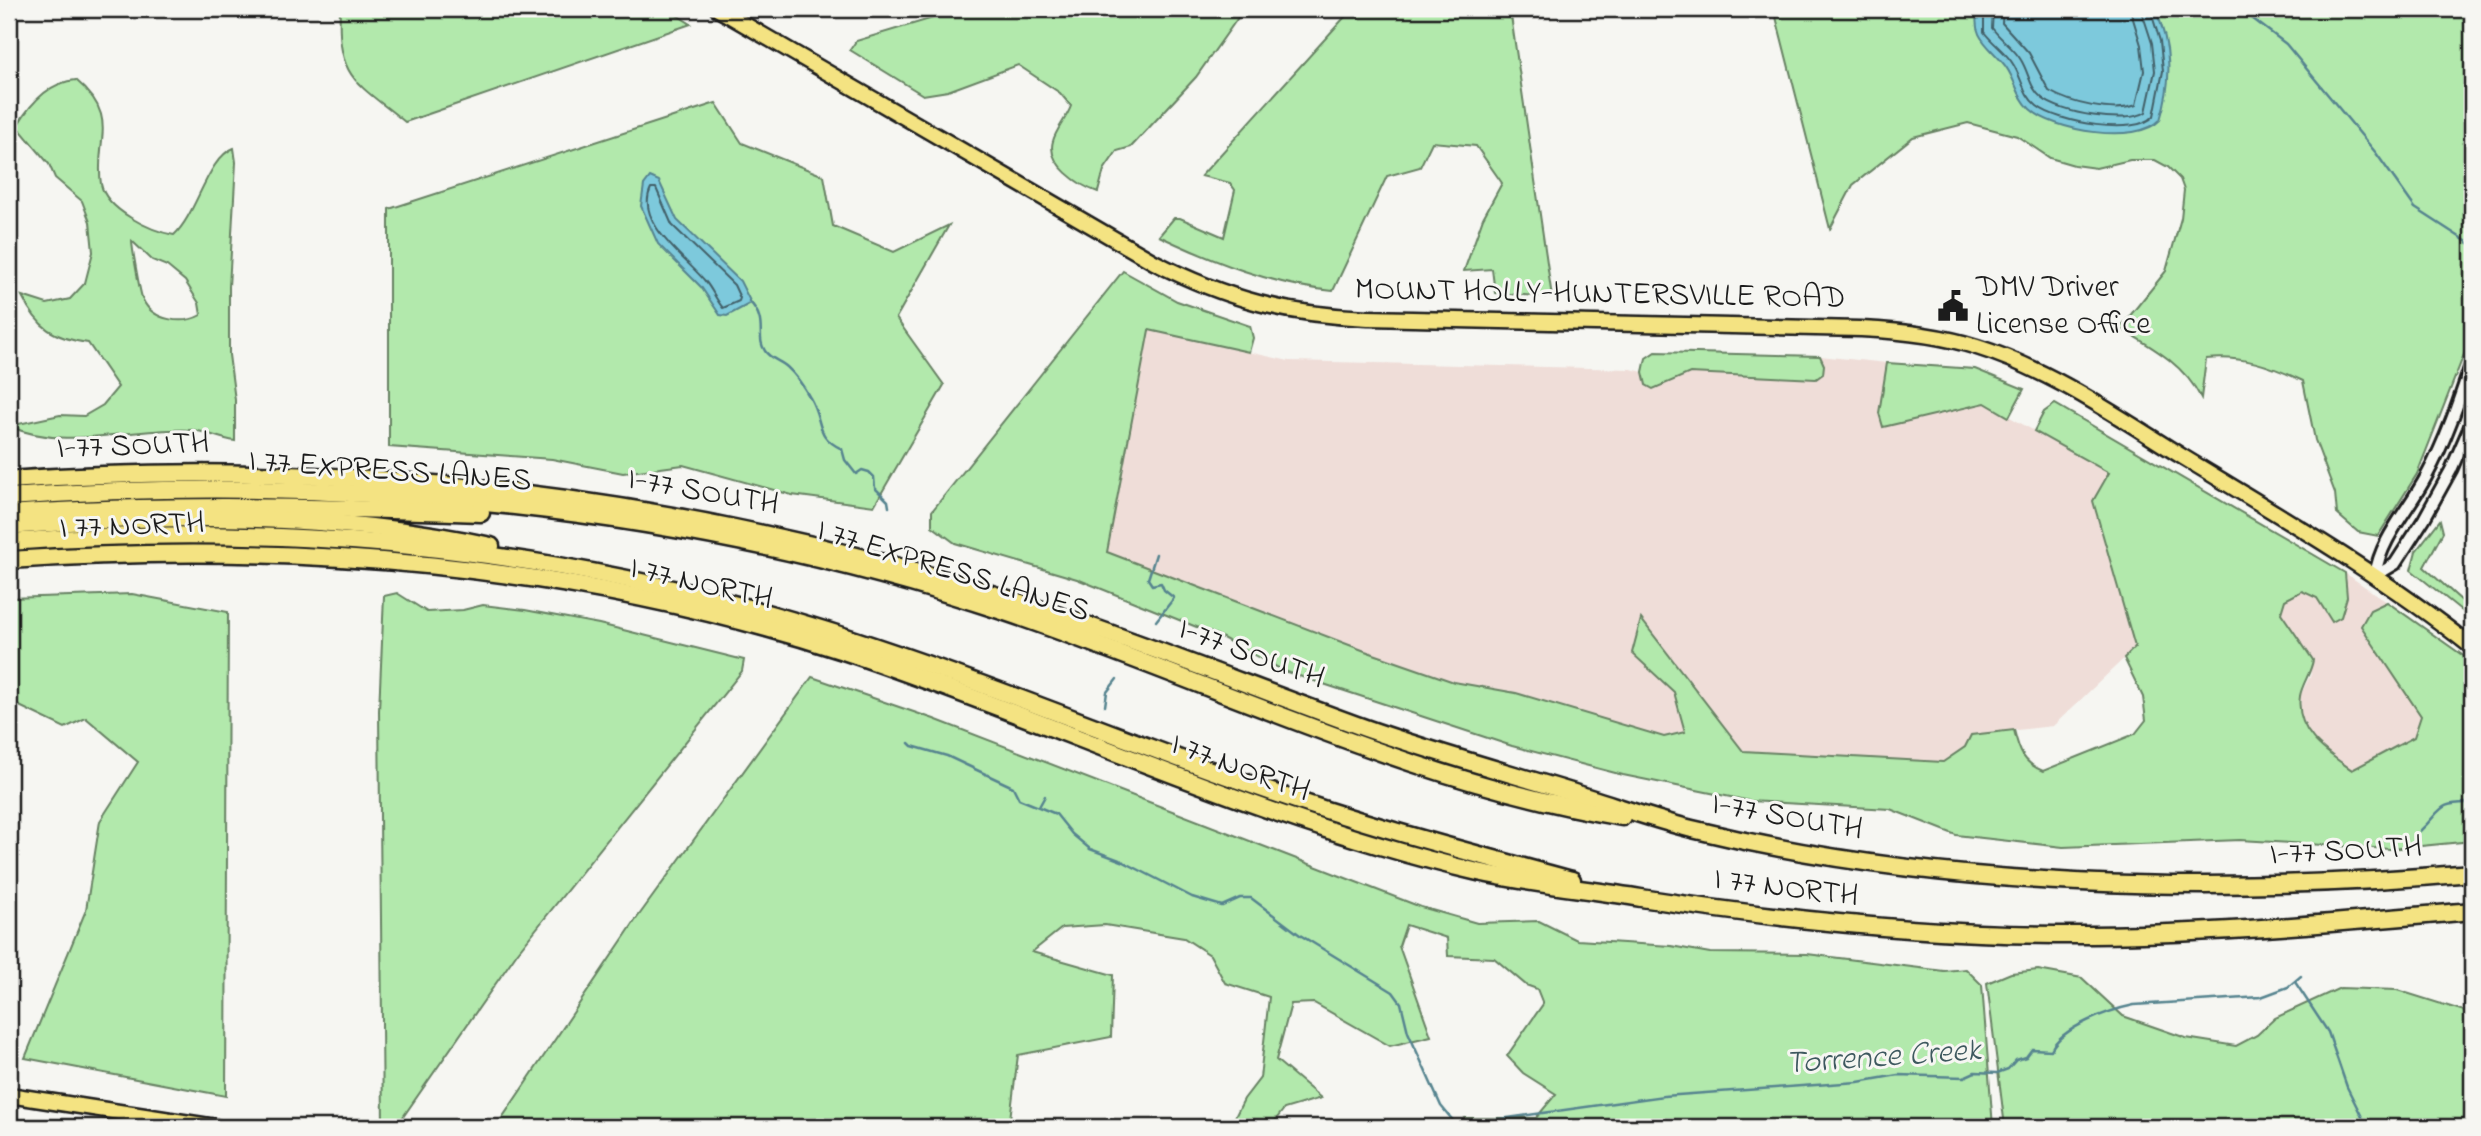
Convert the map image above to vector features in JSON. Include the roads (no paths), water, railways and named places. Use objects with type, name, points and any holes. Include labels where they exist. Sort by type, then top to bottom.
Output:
[{"type":"highway","name":"I-77 SOUTH","points":[[9,480],[218,472],[375,480],[546,495],[752,530],[855,554],[1006,598],[1413,744],[1688,828],[1868,860],[2077,881],[2287,884],[2472,873]]},
{"type":"highway","name":"I 77 EXPRESS LANES","points":[[9,498],[138,491],[283,491],[440,499],[596,517],[749,544],[902,581],[1051,628],[1458,776],[1559,804],[1688,828]]},
{"type":"highway","points":[[9,514],[231,506],[596,517]]},
{"type":"highway","points":[[9,526],[177,519],[335,523],[459,539],[734,604],[847,637],[1286,797],[1635,897]]},
{"type":"highway","points":[[9,542],[177,535],[307,538],[439,548],[595,572]]},
{"type":"highway","name":"I 77 NORTH","points":[[9,559],[177,552],[332,557],[476,571],[642,598],[755,625],[853,655],[1183,780],[1342,834],[1481,872],[1635,897],[1841,925],[2036,935],[2208,931],[2472,911]]},
{"type":"main road","name":"MOUNT HOLLY-HUNTERSVILLE ROAD","points":[[718,9],[1154,262],[1243,301],[1294,312],[1348,317],[1861,329],[1956,341],[2015,361],[2076,392],[2375,576],[2472,647]]},
{"type":"main road","points":[[9,1095],[216,1127]]},
{"type":"street","points":[[2375,576],[2378,555],[2417,493],[2449,429],[2472,362]]},
{"type":"street","points":[[2375,576],[2395,564],[2434,503],[2470,437],[2472,422]]},
{"type":"street","points":[[2449,429],[2470,437]]},
{"type":"water","points":[[1978,9],[2155,9],[2165,36],[2168,64],[2167,91],[2160,120],[2149,128],[2115,133],[2075,129],[2041,117],[2025,104],[2007,68],[1982,39],[1977,26]]},
{"type":"water","points":[[650,177],[659,181],[677,220],[740,281],[751,303],[727,316],[720,315],[701,287],[658,244],[641,206],[644,185]]},
{"type":"waterway","points":[[2240,9],[2286,44],[2376,153],[2415,208],[2472,245]]},
{"type":"waterway","points":[[749,301],[759,315],[761,340],[765,351],[785,365],[797,378],[814,407],[827,439],[842,449],[845,460],[856,474],[862,470],[874,477],[875,488],[888,501],[889,507]]},
{"type":"waterway","points":[[1156,554],[1148,579],[1152,585],[1161,583],[1164,590],[1174,598],[1156,621]]},
{"type":"waterway","points":[[1105,706],[1107,692],[1117,679]]},
{"type":"waterway","points":[[909,743],[947,756],[1013,787],[1019,799],[1056,814],[1072,834],[1090,849],[1122,861],[1192,897],[1222,906],[1240,898],[1251,898],[1300,935],[1393,992],[1401,1003],[1408,1032],[1441,1106],[1455,1123]]},
{"type":"waterway","points":[[1040,805],[1045,796]]},
{"type":"waterway","name":"Torrence Creek","points":[[2420,831],[2446,806],[2472,803]]},
{"type":"waterway","name":"Torrence Creek","points":[[1444,1127],[1664,1096],[1858,1082],[1898,1075],[1964,1077],[1975,1072],[1997,1073],[2008,1069],[2016,1060],[2026,1057],[2032,1049],[2051,1050],[2065,1034],[2112,1011],[2134,1005],[2261,997],[2288,987],[2301,976]]},
{"type":"waterway","points":[[2295,982],[2328,1032],[2347,1087],[2367,1127]]},
{"type":"place","name":"DMV Driver License Office","points":[[1953,306]]}]
